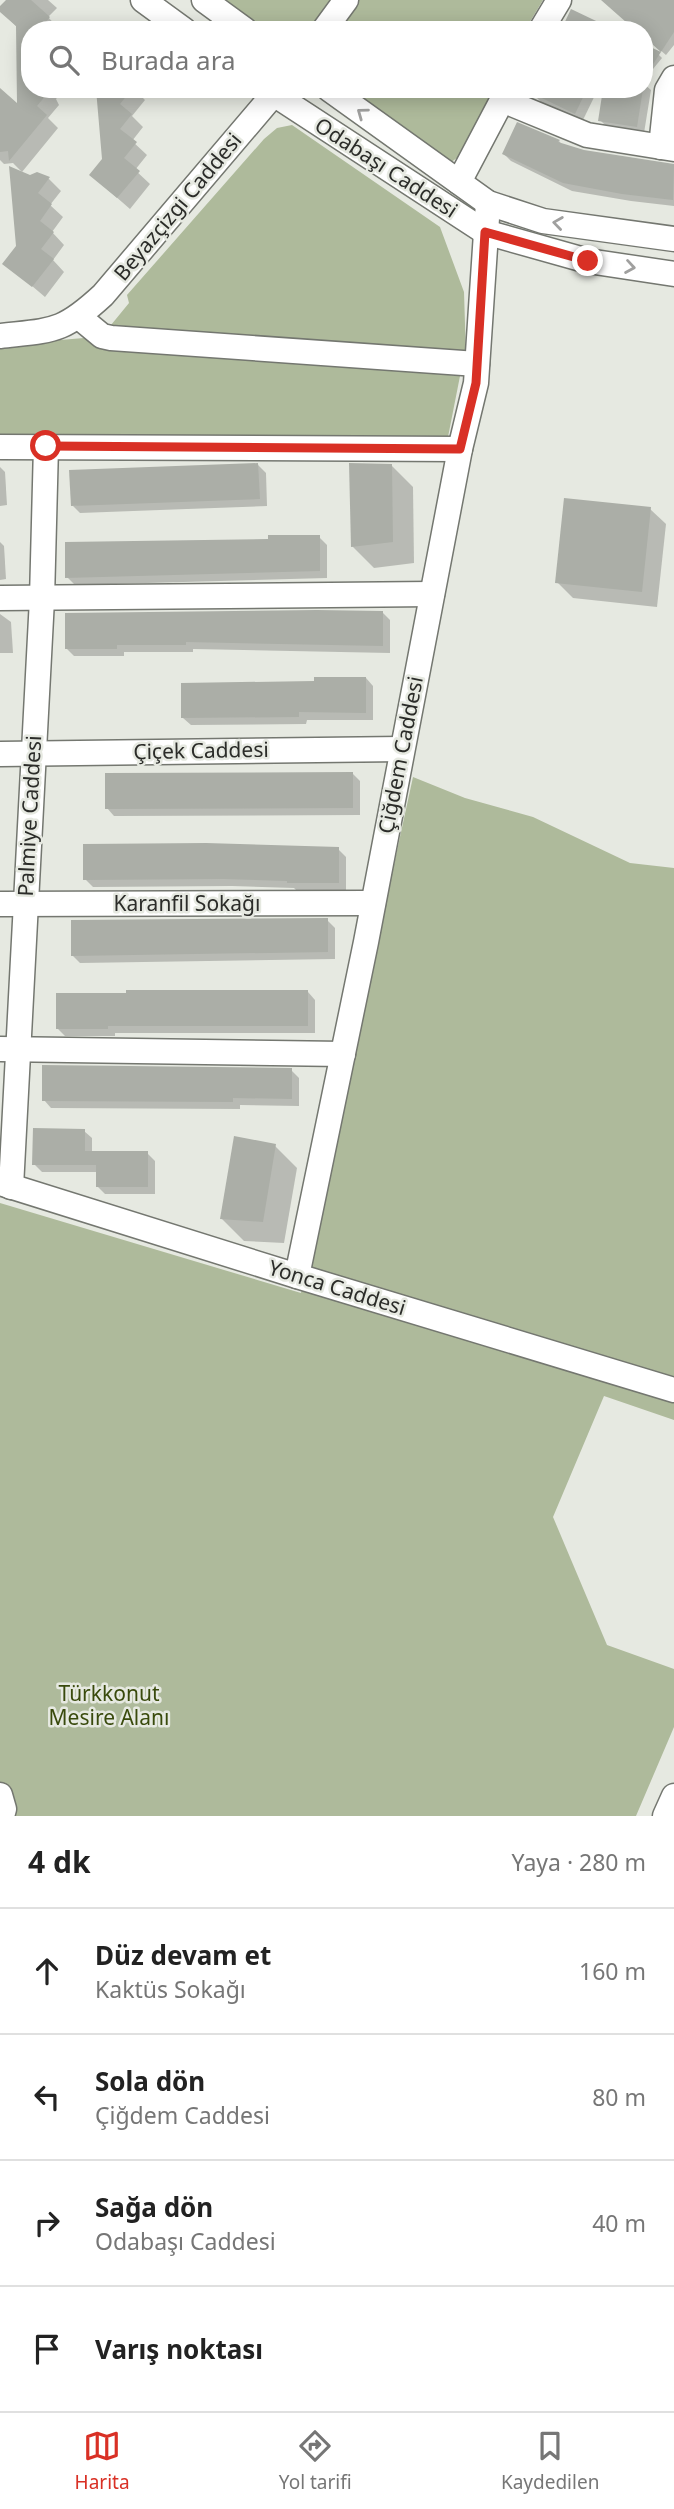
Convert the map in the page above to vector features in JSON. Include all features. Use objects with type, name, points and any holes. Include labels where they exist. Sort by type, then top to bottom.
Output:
[{"type":"street","points":[[143,0],[172,21]]},
{"type":"street","points":[[204,0],[233,21]]},
{"type":"street","points":[[331,21],[346,0]]},
{"type":"street","points":[[546,21],[559,0]]},
{"type":"street","points":[[511,98],[587,135],[667,148],[667,90],[674,78]]},
{"type":"street","name":"Beyazçizgi Caddesi","points":[[0,337],[49,331],[79,317],[103,295],[264,98]]},
{"type":"street","name":"Odabaşı Caddesi","points":[[278,98],[485,232],[588,261],[674,274]]},
{"type":"street","name":"Odabaşı Caddesi","points":[[341,98],[488,203],[543,221],[674,239]]},
{"type":"street","points":[[459,183],[503,98]]},
{"type":"street","name":"Çiğdem Caddesi","points":[[298,1276],[460,449],[476,383],[488,203]]},
{"type":"street","points":[[79,317],[102,336],[111,338],[477,364]]},
{"type":"street","name":"Palmiye Caddesi","points":[[5,1185],[9,1049],[26,904],[42,598],[46,446]]},
{"type":"street","points":[[0,447],[460,449]]},
{"type":"street","points":[[0,598],[432,594]]},
{"type":"street","name":"Çiçek Caddesi","points":[[0,754],[402,749]]},
{"type":"street","name":"Karanfil Sokağı","points":[[0,904],[373,903]]},
{"type":"street","points":[[9,1049],[343,1054]]},
{"type":"street","name":"Yonca Caddesi","points":[[5,1185],[674,1390]]},
{"type":"street","points":[[0,1795],[4,1810],[2,1816]]},
{"type":"street","points":[[666,1816],[674,1796]]},
{"type":"green space","points":[[224,0],[331,0],[315,21],[251,21]]},
{"type":"green space","points":[[355,0],[543,0],[530,21],[341,21]]},
{"type":"green space","points":[[362,98],[490,98],[461,155],[450,163]]},
{"type":"green space","points":[[292,125],[440,227],[464,292],[466,356],[112,330],[111,325],[129,303],[127,295],[264,139],[277,128]]},
{"type":"green space","points":[[84,338],[159,350],[460,376],[448,437],[0,439],[0,345]]},
{"type":"green space","name":"Türkkonut Mesire Alanı","points":[[413,777],[465,798],[533,817],[630,863],[674,868],[674,1420],[604,1396],[553,1517],[607,1645],[674,1669],[674,1727],[636,1816],[0,1816],[0,1203],[301,1293]]},
{"type":"building","points":[[6,0],[31,0],[50,17],[47,21],[21,21],[21,98],[44,98],[37,106],[47,115],[9,161],[8,151],[0,152],[0,88],[17,103],[16,26],[0,12],[0,6]]},
{"type":"building","points":[[601,0],[674,0],[674,32],[661,52],[653,45],[653,21],[625,21]]},
{"type":"building","points":[[571,9],[596,21],[565,21]]},
{"type":"building","points":[[653,48],[661,52],[653,64]]},
{"type":"building","points":[[97,98],[125,98],[120,104],[132,114],[120,129],[137,142],[124,158],[140,171],[117,198],[89,175],[102,159]]},
{"type":"building","points":[[542,98],[583,98],[575,114]]},
{"type":"building","points":[[602,98],[642,98],[637,127],[598,121]]},
{"type":"building","points":[[517,122],[560,140],[558,142],[584,150],[674,164],[673,200],[563,183],[502,154]]},
{"type":"building","points":[[9,166],[30,175],[37,172],[50,177],[38,193],[52,204],[40,221],[54,232],[41,249],[54,259],[32,287],[2,264],[16,246]]},
{"type":"building","points":[[258,463],[260,499],[71,506],[69,470]]},
{"type":"building","points":[[349,463],[392,464],[393,542],[351,547]]},
{"type":"building","points":[[564,498],[651,507],[642,592],[555,583]]},
{"type":"building","points":[[268,535],[320,535],[320,571],[65,578],[65,542],[268,539]]},
{"type":"building","points":[[383,611],[383,646],[186,642],[186,645],[117,645],[117,649],[65,649],[65,613]]},
{"type":"building","points":[[314,677],[366,677],[366,713],[299,712],[299,717],[181,718],[181,683],[314,681]]},
{"type":"building","points":[[353,772],[353,808],[105,809],[105,773]]},
{"type":"building","points":[[206,843],[339,847],[339,883],[223,879],[83,880],[83,844]]},
{"type":"building","points":[[328,918],[328,952],[71,956],[71,920]]},
{"type":"building","points":[[126,990],[308,990],[308,1026],[108,1026],[108,1029],[56,1029],[56,993],[126,993]]},
{"type":"building","points":[[42,1065],[292,1068],[292,1099],[233,1098],[233,1102],[42,1101]]},
{"type":"building","points":[[33,1128],[85,1129],[85,1151],[148,1151],[148,1187],[96,1187],[96,1165],[32,1165]]},
{"type":"building","points":[[234,1136],[276,1144],[263,1222],[220,1219]]},
{"type":"route","points":[[46,446],[460,449],[476,383],[485,232],[588,261]]}]
